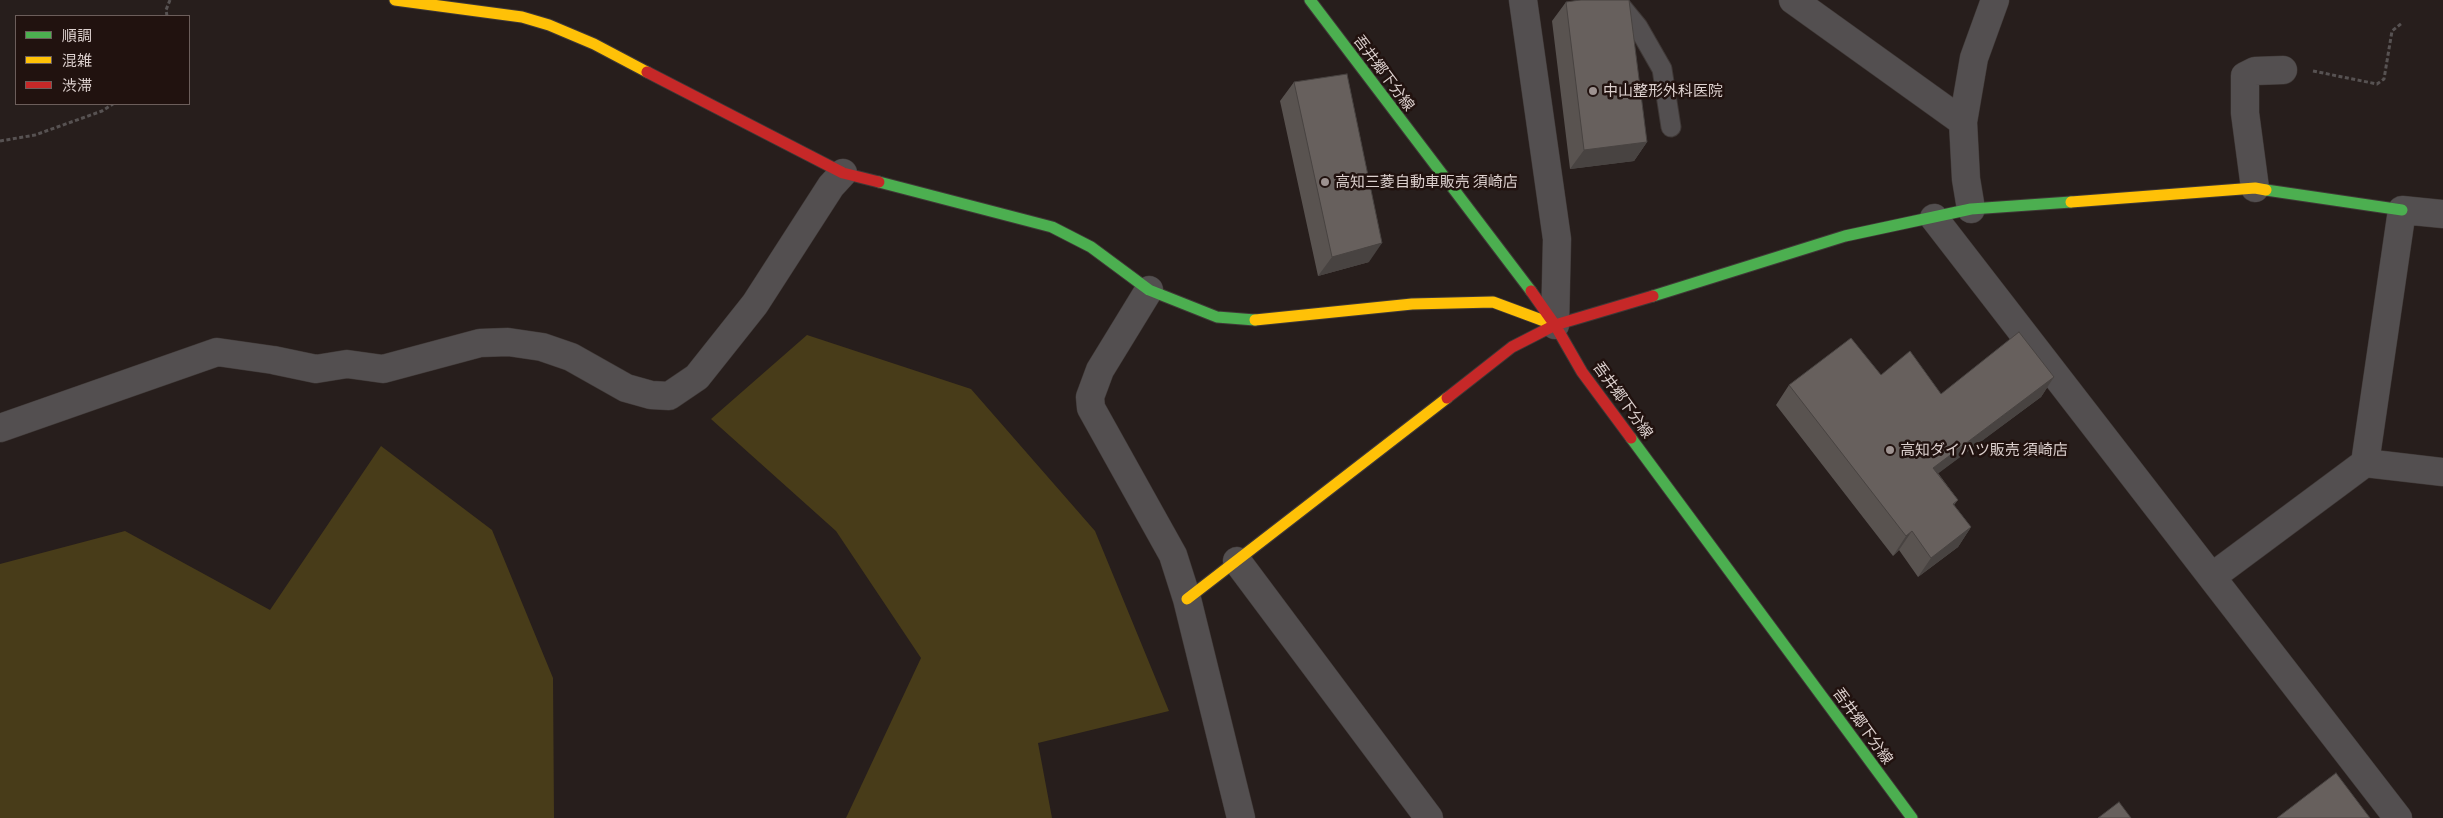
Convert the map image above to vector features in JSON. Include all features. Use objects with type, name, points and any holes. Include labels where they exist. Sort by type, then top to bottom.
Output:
[{"type":"street","points":[[395,0],[522,17],[549,25],[594,44],[843,173],[1052,227],[1091,247],[1149,290],[1217,318],[1254,320],[1412,304],[1492,302],[1555,325]]},
{"type":"street","name":"吾井郷下分線","points":[[1310,0],[1511,263],[1555,325],[1582,372],[1912,818]]},
{"type":"street","points":[[1523,0],[1557,239],[1555,325]]},
{"type":"street","points":[[1793,0],[1962,122]]},
{"type":"street","points":[[1971,209],[1966,179],[1962,122],[1974,58],[1994,0]]},
{"type":"street","points":[[2255,188],[2245,114],[2245,76],[2255,71],[2283,70]]},
{"type":"street","points":[[0,428],[217,352],[264,358],[316,369],[347,364],[383,369],[480,343],[508,342],[542,347],[571,357],[626,388],[651,395],[669,396],[697,377],[749,311],[831,186],[843,173]]},
{"type":"street","points":[[1187,599],[1512,347],[1555,325],[1845,236],[1971,209],[2255,188],[2402,210],[2443,214]]},
{"type":"street","points":[[2365,463],[2402,210]]},
{"type":"street","points":[[1934,218],[2213,576],[2398,818]]},
{"type":"street","points":[[1149,290],[1100,370],[1090,397],[1091,408],[1173,555],[1187,599],[1241,818]]},
{"type":"street","points":[[2213,576],[2365,463],[2443,472]]},
{"type":"street","points":[[1237,561],[1429,818]]},
{"type":"lane","points":[[1616,0],[1638,27],[1662,69],[1671,127]]},
{"type":"path","points":[[167,15],[166,10],[170,0]]},
{"type":"path","points":[[2283,70],[2320,72],[2377,84],[2384,79],[2392,32],[2402,23]]},
{"type":"path","points":[[0,141],[35,135],[102,111],[112,105]]},
{"type":"shaded area","points":[[807,335],[971,389],[1095,531],[1169,711],[1038,743],[1052,818],[846,818],[921,658],[836,531],[711,419]]},
{"type":"shaded area","points":[[381,446],[492,530],[553,678],[554,818],[0,818],[0,564],[125,531],[270,610]]},
{"type":"building","name":"中山整形外科医院","points":[[1580,0],[1629,0],[1647,142],[1584,150],[1566,2]]},
{"type":"building","name":"高知三菱自動車販売 須崎店","points":[[1347,74],[1382,243],[1332,257],[1294,82]]},
{"type":"building","name":"高知ダイハツ販売 須崎店","points":[[2019,332],[2054,377],[1933,468],[1958,500],[1953,504],[1971,527],[1931,558],[1912,531],[1906,536],[1789,385],[1851,338],[1881,375],[1910,351],[1941,394]]},
{"type":"building","points":[[2336,773],[2370,818],[2277,818]]},
{"type":"building","points":[[2119,802],[2131,818],[2098,818]]},
{"type":"traffic: fast","points":[[1310,0],[1531,291]]},
{"type":"traffic: fast","points":[[879,182],[1052,227],[1091,247],[1149,290],[1217,317],[1255,320]]},
{"type":"traffic: fast","points":[[2266,190],[2402,210]]},
{"type":"traffic: fast","points":[[1653,296],[1845,236],[1971,209],[2071,202]]},
{"type":"traffic: fast","points":[[1631,438],[1912,818]]},
{"type":"traffic: slow","points":[[395,0],[522,17],[549,25],[594,44],[647,72]]},
{"type":"traffic: slow","points":[[2071,202],[2255,188],[2266,190]]},
{"type":"traffic: slow","points":[[1255,320],[1412,304],[1493,302],[1555,325]]},
{"type":"traffic: slow","points":[[1187,599],[1447,398]]},
{"type":"traffic: jam","points":[[647,72],[843,173],[879,182]]},
{"type":"traffic: jam","points":[[1531,291],[1555,325],[1582,372],[1631,438]]},
{"type":"traffic: jam","points":[[1447,398],[1512,347],[1555,325],[1653,296]]},
{"type":"place","name":"中山整形外科医院","points":[[1593,91]]},
{"type":"place","name":"高知三菱自動車販売 須崎店","points":[[1325,182]]},
{"type":"place","name":"高知ダイハツ販売 須崎店","points":[[1890,450]]}]
